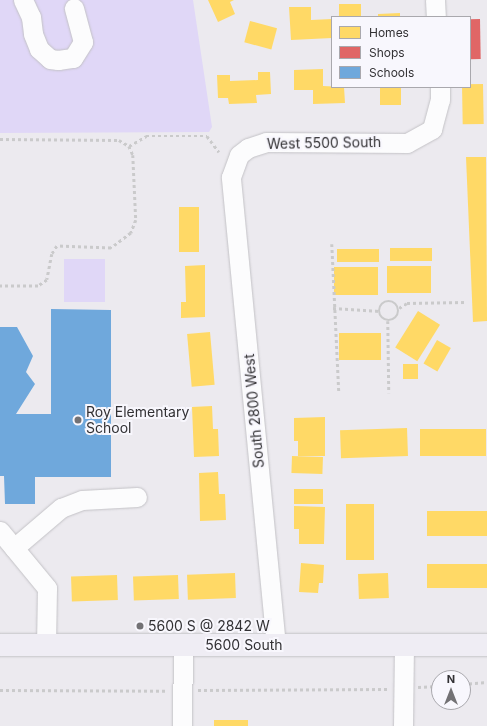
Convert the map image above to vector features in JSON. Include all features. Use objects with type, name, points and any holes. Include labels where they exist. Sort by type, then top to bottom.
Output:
[{"type":"main road","name":"5600 South","points":[[0,645],[487,645]]},
{"type":"street","points":[[23,0],[31,17],[33,34],[39,49],[50,58],[58,60],[73,58],[83,42],[74,8]]},
{"type":"street","points":[[435,0],[436,16]]},
{"type":"street","name":"West 5500 South","points":[[231,177],[239,156],[248,148],[266,142],[407,143],[432,129],[440,100],[440,88]]},
{"type":"street","name":"South 2800 West","points":[[231,177],[276,646]]},
{"type":"street","points":[[14,548],[62,508],[82,500],[137,497]]},
{"type":"street","points":[[0,531],[47,588],[46,645]]},
{"type":"street","points":[[182,726],[183,645]]},
{"type":"street","points":[[403,726],[404,645]]},
{"type":"path","points":[[129,146],[146,136],[207,136],[219,152]]},
{"type":"path","points":[[0,139],[119,140],[129,146],[132,155],[136,220],[131,233],[111,248],[57,246],[52,254],[47,280],[38,286],[0,286]]},
{"type":"path","points":[[332,244],[333,308],[339,393]]},
{"type":"path","points":[[399,308],[389,301],[383,304],[380,311],[382,318],[388,321],[396,318],[399,308],[407,303],[465,302]]},
{"type":"path","points":[[333,308],[380,311]]},
{"type":"path","points":[[388,321],[389,393]]},
{"type":"path","points":[[471,683],[487,682]]},
{"type":"path","points":[[0,690],[404,689],[431,687]]},
{"type":"shaded area","points":[[0,0],[193,0],[212,127],[209,132],[0,133]]},
{"type":"shaded area","points":[[64,259],[105,259],[105,302],[64,302]]},
{"type":"building: Homes","points":[[208,0],[234,0],[230,2],[235,14],[218,22]]},
{"type":"building: Homes","points":[[339,4],[361,4],[361,16],[339,16]]},
{"type":"building: Homes","points":[[289,7],[311,7],[311,20],[331,19],[331,38],[291,40]]},
{"type":"building: Homes","points":[[400,13],[400,16],[378,16],[378,14]]},
{"type":"building: Homes","points":[[250,21],[277,28],[271,49],[244,42]]},
{"type":"building: Homes","points":[[323,69],[323,86],[331,86],[331,88],[344,88],[345,103],[313,104],[313,90],[294,90],[294,70]]},
{"type":"building: Homes","points":[[258,72],[270,72],[271,94],[256,95],[257,103],[229,104],[228,98],[218,98],[217,75],[230,75],[230,81],[258,80]]},
{"type":"building: Homes","points":[[471,84],[483,84],[484,124],[463,124],[462,88],[471,88]]},
{"type":"building: Homes","points":[[380,88],[401,88],[401,105],[380,105]]},
{"type":"building: Homes","points":[[466,157],[486,157],[487,321],[473,322]]},
{"type":"building: Homes","points":[[179,207],[199,207],[199,252],[179,252]]},
{"type":"building: Homes","points":[[390,248],[432,248],[432,261],[390,261]]},
{"type":"building: Homes","points":[[337,249],[379,249],[379,262],[337,262]]},
{"type":"building: Homes","points":[[205,265],[205,317],[181,318],[181,302],[186,302],[185,266]]},
{"type":"building: Homes","points":[[387,266],[431,266],[431,293],[387,293]]},
{"type":"building: Homes","points":[[334,267],[378,267],[378,295],[334,295]]},
{"type":"building: Homes","points":[[418,311],[440,325],[417,361],[395,347]]},
{"type":"building: Homes","points":[[210,332],[215,385],[192,387],[187,334]]},
{"type":"building: Homes","points":[[339,333],[381,333],[381,360],[339,360]]},
{"type":"building: Homes","points":[[437,340],[451,348],[437,371],[424,363]]},
{"type":"building: Homes","points":[[403,364],[418,364],[418,379],[403,379]]},
{"type":"building: Homes","points":[[212,406],[213,429],[218,429],[219,456],[194,457],[192,407]]},
{"type":"building: Homes","points":[[325,417],[325,456],[298,456],[298,441],[294,441],[294,418]]},
{"type":"building: Homes","points":[[407,428],[408,456],[341,458],[340,430]]},
{"type":"building: Homes","points":[[420,429],[486,429],[486,456],[420,456]]},
{"type":"building: Homes","points":[[292,456],[323,457],[322,474],[291,473]]},
{"type":"building: Homes","points":[[218,472],[219,494],[225,494],[226,520],[200,521],[199,473]]},
{"type":"building: Homes","points":[[294,489],[323,489],[323,504],[294,504]]},
{"type":"building: Homes","points":[[346,504],[374,504],[374,560],[346,560]]},
{"type":"building: Homes","points":[[294,506],[325,507],[324,544],[299,544],[299,529],[294,529]]},
{"type":"building: Homes","points":[[427,511],[487,511],[487,536],[427,536]]},
{"type":"building: Homes","points":[[301,563],[324,565],[323,583],[319,583],[318,593],[299,592]]},
{"type":"building: Homes","points":[[427,564],[487,564],[487,588],[427,588]]},
{"type":"building: Homes","points":[[235,573],[236,598],[188,600],[187,575]]},
{"type":"building: Homes","points":[[388,573],[389,598],[359,599],[358,574]]},
{"type":"building: Homes","points":[[117,575],[118,600],[72,602],[71,577]]},
{"type":"building: Homes","points":[[178,575],[179,599],[134,601],[133,577]]},
{"type":"building: Homes","points":[[214,720],[248,720],[248,726],[214,726]]},
{"type":"building: Shops","points":[[471,19],[480,19],[481,59],[471,59]]},
{"type":"building: Schools","points":[[51,309],[111,310],[111,477],[35,477],[35,504],[5,504],[4,476],[0,476],[0,327],[17,327],[33,356],[26,372],[35,384],[16,414],[51,414]]},
{"type":"place","name":"Roy Elementary School","points":[[78,420]]},
{"type":"place","name":"5600 S @ 2842 W","points":[[140,626]]}]
